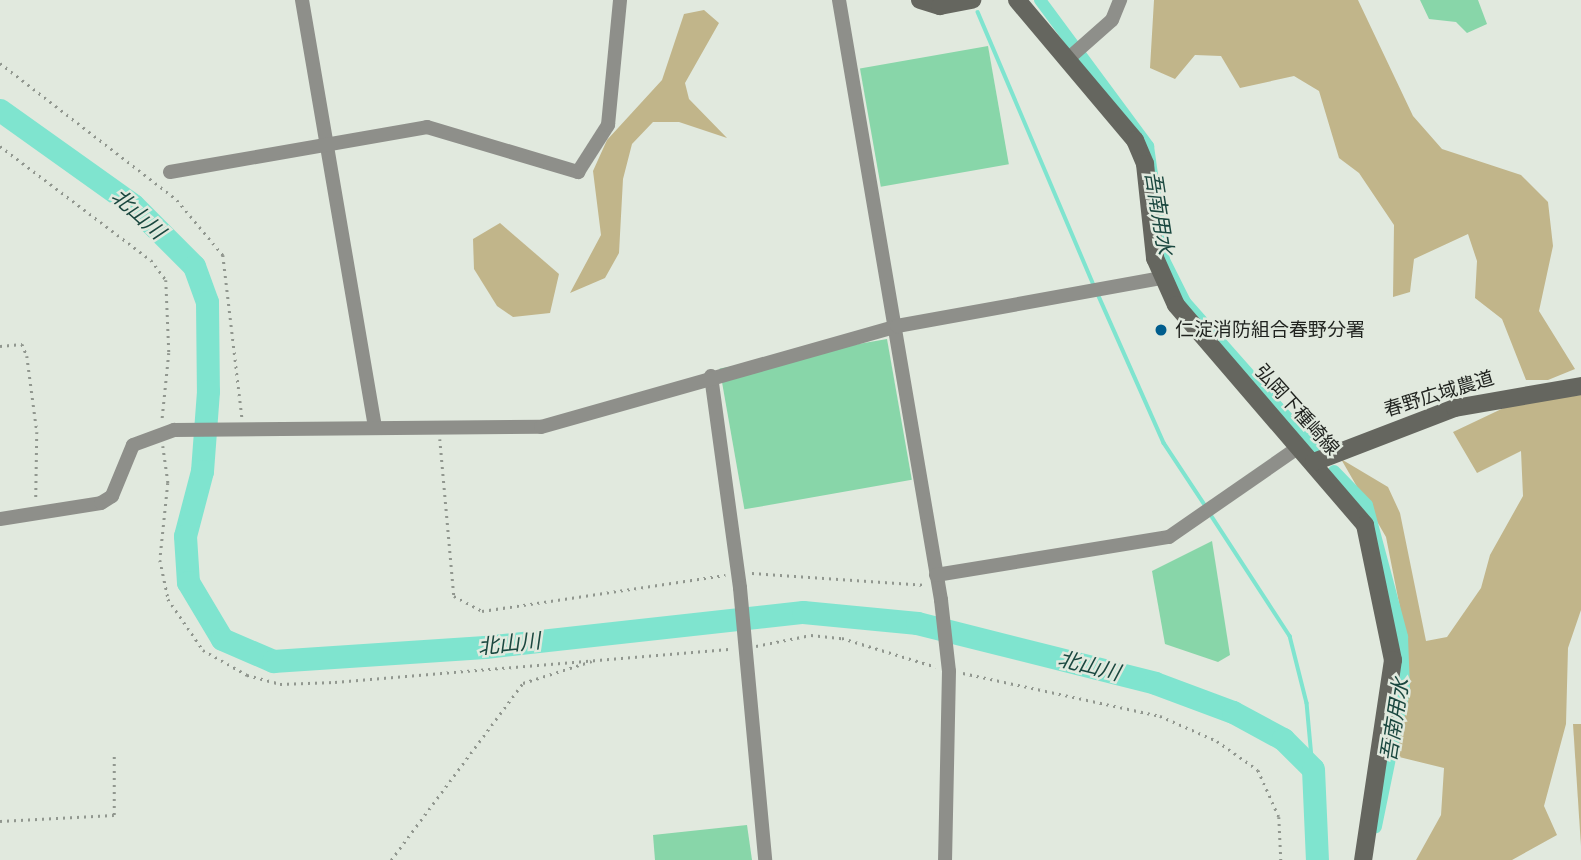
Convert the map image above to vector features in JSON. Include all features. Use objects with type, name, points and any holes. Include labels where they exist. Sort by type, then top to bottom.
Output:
[{"type":"main road","points":[[920,0],[940,6],[972,0]]},
{"type":"main road","name":"弘岡下種崎線","points":[[1017,0],[1076,52],[1140,152],[1161,278],[1176,305],[1314,462],[1365,525],[1391,627],[1391,704],[1363,860]]},
{"type":"main road","name":"春野広域農道","points":[[1314,462],[1455,408],[1581,386]]},
{"type":"street","points":[[302,0],[374,423]]},
{"type":"street","points":[[170,172],[434,128],[578,172],[608,125],[620,0]]},
{"type":"street","points":[[839,0],[897,326],[949,671],[946,860]]},
{"type":"street","points":[[1076,52],[1112,20],[1121,0]]},
{"type":"street","points":[[0,519],[112,496],[134,444],[168,431],[374,423],[541,427],[711,376],[897,326],[1161,278]]},
{"type":"street","points":[[711,376],[740,588],[765,860]]},
{"type":"street","points":[[938,587],[1169,537],[1299,447]]},
{"type":"path","points":[[0,63],[177,200],[223,255],[240,428]]},
{"type":"path","points":[[0,146],[150,260],[166,280],[169,483],[160,560],[168,599],[181,626],[223,665],[280,684],[599,659],[811,635],[842,638],[949,671],[1010,678],[1160,716],[1217,741],[1258,770],[1279,817],[1281,860]]},
{"type":"path","points":[[0,346],[22,344],[27,356],[37,432],[36,513]]},
{"type":"path","points":[[439,425],[454,596],[482,611],[643,592],[738,572],[938,587]]},
{"type":"path","points":[[391,860],[523,683],[599,659]]},
{"type":"path","points":[[0,821],[114,815],[114,756]]},
{"type":"shaded area","points":[[1154,0],[1358,0],[1413,116],[1442,149],[1521,175],[1548,202],[1553,246],[1539,311],[1575,369],[1548,380],[1526,380],[1502,319],[1475,298],[1477,261],[1468,234],[1414,259],[1410,292],[1393,297],[1394,225],[1359,173],[1339,158],[1319,91],[1294,76],[1240,88],[1221,56],[1195,55],[1175,79],[1150,68]]},
{"type":"shaded area","points":[[704,10],[719,23],[685,83],[689,99],[727,138],[679,122],[653,122],[632,144],[623,179],[619,253],[605,278],[570,293],[601,235],[593,171],[607,140],[662,80],[684,14]]},
{"type":"shaded area","points":[[500,223],[559,274],[550,313],[513,317],[497,306],[474,269],[473,239]]},
{"type":"shaded area","points":[[1581,395],[1581,610],[1568,648],[1566,724],[1544,806],[1557,835],[1512,860],[1416,860],[1441,815],[1444,768],[1395,756],[1408,668],[1401,613],[1386,537],[1341,459],[1388,487],[1400,513],[1426,641],[1447,637],[1481,588],[1490,555],[1523,496],[1521,451],[1477,473],[1453,432],[1512,404]]},
{"type":"shaded area","points":[[1573,724],[1581,724],[1581,846]]},
{"type":"building","points":[[1420,0],[1478,0],[1487,24],[1467,33],[1456,22],[1429,19]]},
{"type":"building","points":[[988,46],[1009,164],[881,187],[860,69]]},
{"type":"building","points":[[887,339],[912,480],[744,509],[720,369]]},
{"type":"building","points":[[1212,541],[1230,655],[1218,662],[1165,644],[1152,571]]},
{"type":"building","points":[[747,825],[752,860],[655,860],[653,835]]},
{"type":"waterway","name":"吾南用水","points":[[1040,0],[1148,146],[1164,260],[1185,302],[1316,450]]},
{"type":"waterway","points":[[978,12],[1095,287]]},
{"type":"waterway","name":"北山川","points":[[0,110],[133,205],[194,266],[207,302],[208,391],[202,471],[185,536],[188,582],[222,639],[273,661],[485,647],[803,612],[917,623],[1155,683],[1233,712],[1283,739],[1313,769],[1317,860]]},
{"type":"waterway","points":[[1098,294],[1164,443],[1207,508]]},
{"type":"waterway","name":"吾南用水","points":[[1334,471],[1367,505],[1402,637],[1404,690],[1376,827]]},
{"type":"waterway","points":[[1211,515],[1290,636],[1307,703],[1313,769]]},
{"type":"place","name":"仁淀消防組合春野分署","points":[[1161,330]]}]
